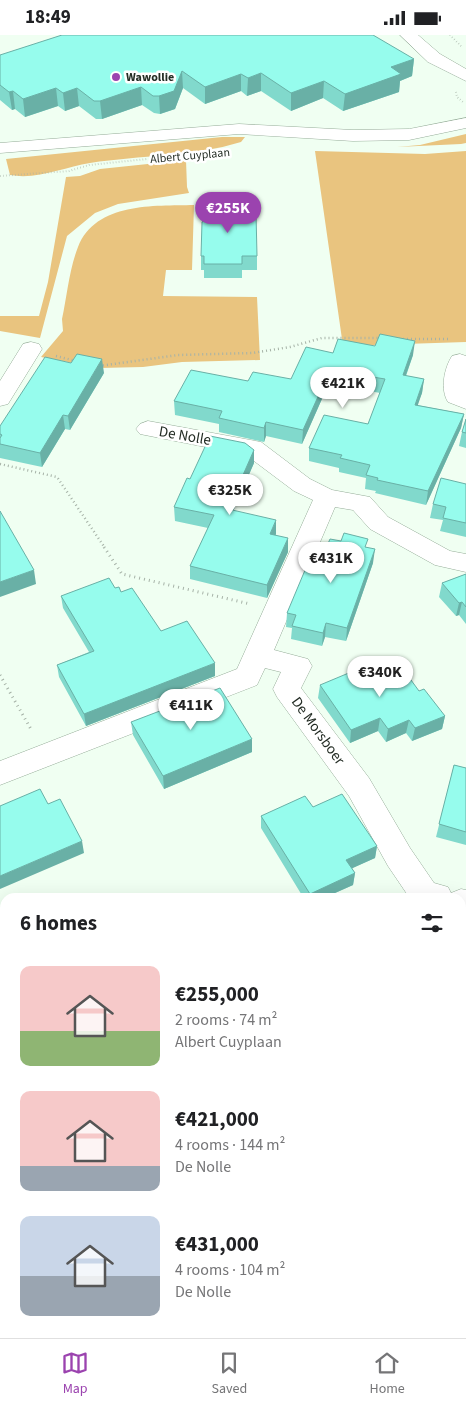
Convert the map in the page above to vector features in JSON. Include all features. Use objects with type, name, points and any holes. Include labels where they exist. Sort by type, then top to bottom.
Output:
[{"type":"street","points":[[408,35],[434,58],[466,76]]},
{"type":"street","name":"Albert Cuyplaan","points":[[0,148],[272,128],[375,138],[419,134],[466,123]]},
{"type":"street","points":[[0,399],[31,349]]},
{"type":"street","points":[[458,350],[454,389],[456,397],[466,402]]},
{"type":"street","name":"De Nolle","points":[[148,429],[253,448],[302,485],[327,497],[361,503],[379,523],[444,559],[466,563]]},
{"type":"street","points":[[0,773],[247,677],[258,656],[327,497]]},
{"type":"street","name":"De Morsboer","points":[[258,656],[298,666],[287,689],[360,787],[399,857],[424,893]]},
{"type":"path","points":[[450,35],[466,50]]},
{"type":"path","name":"Albert Cuyplaan","points":[[0,176],[69,171],[89,165],[148,159]]},
{"type":"path","points":[[90,364],[98,366],[178,355],[252,353],[290,347],[322,338],[380,338]]},
{"type":"path","points":[[390,339],[458,350]]},
{"type":"path","points":[[31,349],[81,362]]},
{"type":"path","points":[[0,464],[58,477],[122,575],[277,611]]},
{"type":"path","points":[[0,675],[45,755]]},
{"type":"shaded area","points":[[466,134],[466,143],[461,144],[397,147],[420,145]]},
{"type":"shaded area","points":[[222,137],[245,137],[241,142],[223,147],[185,153],[109,160],[31,176],[10,175],[6,159]]},
{"type":"shaded area","points":[[315,151],[425,154],[466,151],[466,342],[343,346]]},
{"type":"shaded area","points":[[186,160],[189,193],[118,204],[95,213],[67,236],[40,338],[0,331],[0,316],[39,316],[48,282],[66,177],[80,176],[100,169]]},
{"type":"shaded area","points":[[194,205],[192,270],[166,270],[163,296],[257,297],[260,360],[182,362],[143,367],[100,368],[41,357],[63,331],[62,319],[72,265],[78,247],[87,232],[98,222],[112,214],[128,209]]},
{"type":"building","points":[[62,35],[373,35],[414,59],[391,67],[401,74],[345,94],[324,81],[291,93],[261,73],[248,78],[241,74],[205,87],[182,71],[174,91],[153,96],[141,87],[100,101],[94,101],[77,88],[63,93],[56,88],[23,99],[13,91],[9,92],[0,85],[0,55]]},
{"type":"building","points":[[206,201],[241,201],[241,214],[256,213],[257,256],[242,256],[242,264],[204,264],[204,256],[201,256],[202,222],[206,220]]},
{"type":"building","points":[[380,334],[415,341],[403,375],[424,379],[415,405],[464,414],[428,491],[377,480],[378,478],[366,475],[370,465],[340,458],[342,455],[309,448],[324,415],[368,424],[385,379],[330,370],[303,430],[266,422],[264,428],[219,418],[222,411],[174,401],[191,370],[248,381],[253,372],[291,379],[306,347],[333,353],[338,339],[375,346]]},
{"type":"building","points":[[77,354],[102,359],[68,416],[63,415],[40,453],[0,444],[2,435],[0,434],[0,426],[45,357],[71,363]]},
{"type":"building","points":[[466,419],[466,433],[462,432]]},
{"type":"building","points":[[210,436],[245,443],[254,450],[228,509],[276,520],[270,534],[288,538],[267,585],[190,566],[214,515],[174,507],[187,478],[190,479]]},
{"type":"building","points":[[441,478],[466,484],[466,523],[443,518],[446,507],[433,504]]},
{"type":"building","points":[[0,511],[34,570],[0,582]]},
{"type":"building","points":[[344,533],[368,539],[365,547],[375,549],[347,628],[326,623],[323,633],[292,626],[296,615],[287,613],[316,544],[327,546],[330,539],[341,541]]},
{"type":"building","points":[[466,574],[466,607],[462,602],[459,603],[442,583]]},
{"type":"building","points":[[109,578],[115,588],[119,587],[121,592],[132,588],[161,631],[187,621],[215,663],[84,714],[57,665],[94,651],[61,596]]},
{"type":"building","points":[[387,657],[406,682],[411,680],[419,691],[424,689],[445,716],[415,728],[409,720],[388,729],[380,718],[351,730],[320,685]]},
{"type":"building","points":[[220,688],[252,739],[163,776],[131,722]]},
{"type":"building","points":[[454,765],[466,768],[466,832],[439,824]]},
{"type":"building","points":[[40,789],[48,804],[60,799],[82,841],[0,876],[0,806]]},
{"type":"building","points":[[342,794],[377,846],[346,860],[355,873],[309,893],[261,816],[305,796],[313,807]]},
{"type":"place","name":"Wawollie","points":[[116,77]]}]
